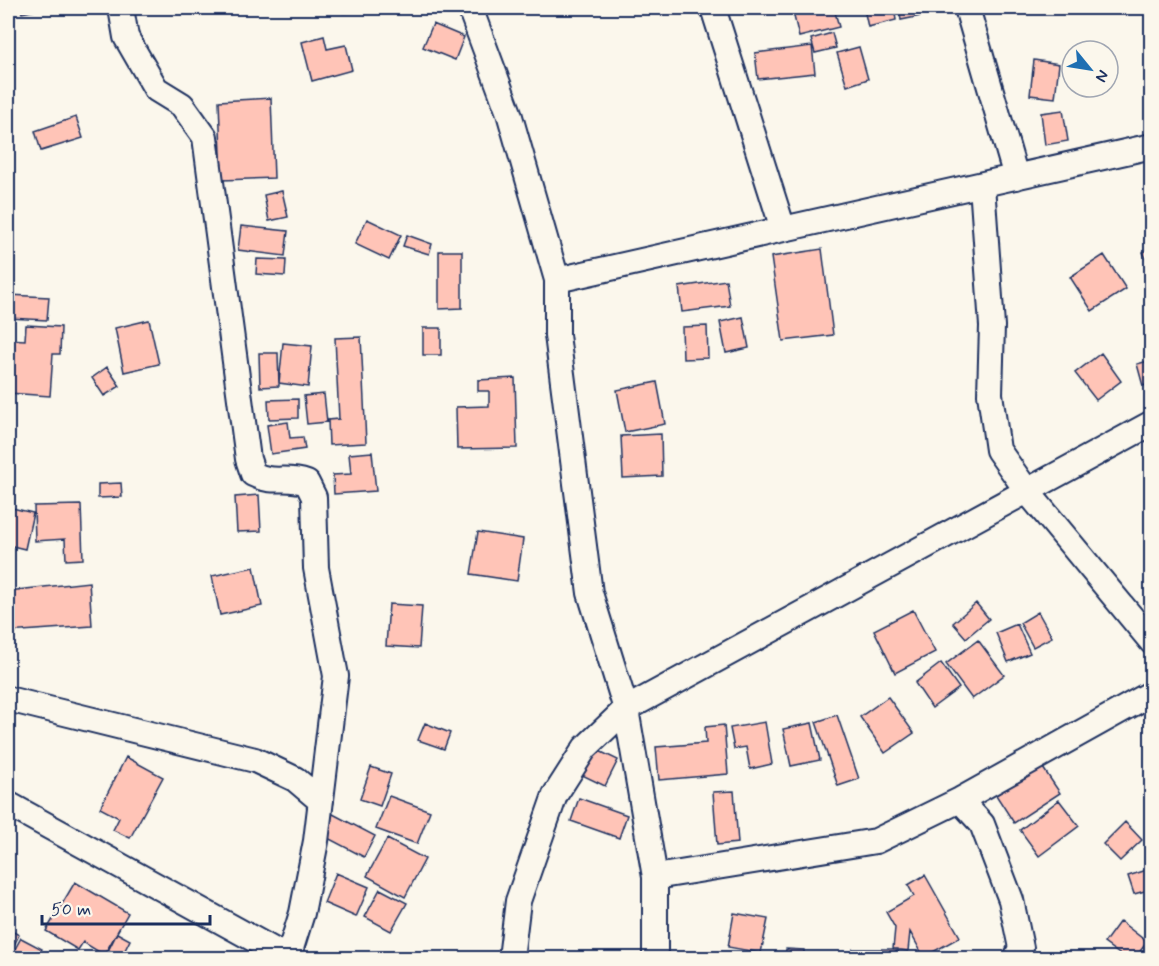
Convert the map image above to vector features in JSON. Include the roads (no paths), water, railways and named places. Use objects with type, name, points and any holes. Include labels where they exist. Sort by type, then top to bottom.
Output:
[{"type":"street","points":[[8,804],[288,958],[302,913],[316,841],[336,676],[316,568],[314,496],[307,483],[291,478],[267,481],[253,474],[247,447],[205,136],[182,105],[156,88],[126,38],[121,8]]},
{"type":"street","points":[[470,8],[509,113],[557,280],[557,335],[590,593],[626,709],[655,877],[655,958]]},
{"type":"street","points":[[713,8],[783,230]]},
{"type":"street","points":[[967,8],[1016,177]]},
{"type":"street","points":[[557,280],[1152,146]]},
{"type":"street","points":[[982,184],[992,326],[990,394],[998,450],[1027,491],[1152,642]]},
{"type":"street","points":[[511,958],[518,902],[555,795],[585,748],[626,709],[1152,423]]},
{"type":"street","points":[[655,877],[876,840],[960,800],[1152,693]]},
{"type":"street","points":[[8,699],[255,760],[295,779],[321,801]]},
{"type":"street","points":[[960,800],[982,824],[1011,900],[1021,948],[1016,958]]}]
